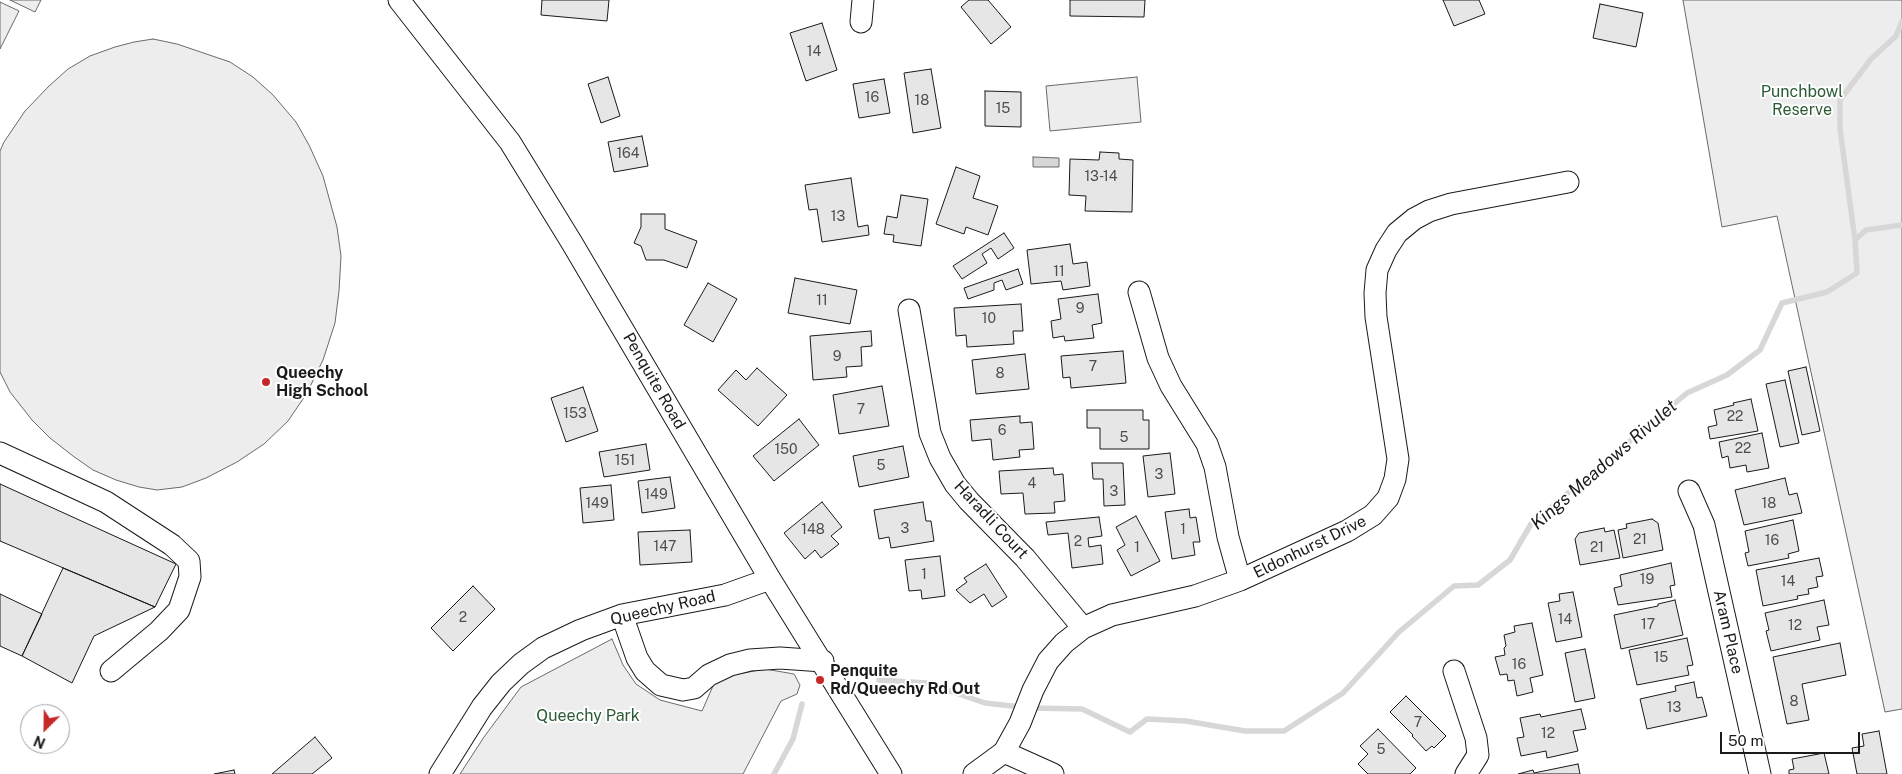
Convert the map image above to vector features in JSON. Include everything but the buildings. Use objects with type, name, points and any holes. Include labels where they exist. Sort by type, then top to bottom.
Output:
[{"type":"street","name":"Penquite Road","points":[[400,0],[510,142],[572,243],[770,579],[823,661],[891,774]]},
{"type":"street","points":[[861,22],[863,0]]},
{"type":"street","name":"Eldonhurst Drive","points":[[974,774],[1004,752],[1020,723],[1033,690],[1048,661],[1064,643],[1083,628],[1112,615],[1195,596],[1240,580],[1347,531],[1374,515],[1388,498],[1395,479],[1398,459],[1376,318],[1375,293],[1377,270],[1386,250],[1397,233],[1429,211],[1451,204],[1568,182]]},
{"type":"street","points":[[1139,292],[1161,366],[1171,386],[1207,444],[1215,467],[1228,537],[1240,580]]},
{"type":"street","name":"Haradli Court","points":[[909,310],[930,433],[940,458],[955,484],[968,501],[1025,558],[1083,628]]},
{"type":"street","points":[[0,453],[106,502],[172,545],[190,561],[190,577],[179,610],[159,631],[111,671]]},
{"type":"street","name":"Aram Place","points":[[1689,491],[1704,525],[1760,774]]},
{"type":"street","name":"Queechy Road","points":[[440,774],[482,707],[501,683],[521,664],[543,648],[581,630],[622,615],[726,595],[770,579]]},
{"type":"street","points":[[622,615],[637,658],[645,671],[661,685],[683,690],[694,688],[709,675],[730,665],[750,660],[780,658],[823,661]]},
{"type":"street","points":[[1454,671],[1476,738],[1478,755],[1466,774]]},
{"type":"street","points":[[1004,752],[1053,774]]},
{"type":"green space","points":[[10,0],[41,0],[35,12]]},
{"type":"green space","name":"Punchbowl Reserve","points":[[1683,0],[1902,0],[1902,709],[1885,712],[1777,216],[1722,227]]},
{"type":"green space","points":[[0,2],[19,11],[0,49]]},
{"type":"green space","points":[[153,39],[177,44],[230,62],[253,77],[273,95],[296,122],[323,176],[337,227],[341,256],[335,323],[323,360],[307,393],[288,421],[264,444],[237,462],[206,478],[182,487],[157,490],[116,480],[93,470],[73,456],[50,438],[32,420],[10,392],[0,372],[0,151],[4,142],[25,111],[68,69],[90,56],[115,47]]},
{"type":"green space","points":[[1137,77],[1141,122],[1050,131],[1046,86]]},
{"type":"green space","name":"Queechy Park","points":[[612,639],[623,665],[636,684],[660,700],[702,711],[713,686],[722,677],[765,669],[794,674],[800,685],[797,694],[781,701],[743,774],[460,774],[484,737],[521,687]]},
{"type":"shaded area","points":[[1033,157],[1059,158],[1059,167],[1033,167]]},
{"type":"waterway","name":"Kings Meadows Rivulet","points":[[1031,708],[1082,709],[1130,732],[1147,719],[1186,721],[1245,731],[1284,731],[1343,693],[1399,632],[1454,586],[1478,585],[1510,560],[1531,524],[1687,393],[1727,375],[1760,350],[1782,303],[1827,292],[1857,273],[1855,240],[1840,129],[1840,100],[1871,59],[1896,36],[1902,21]]},
{"type":"waterway","points":[[1855,240],[1866,230],[1902,225]]},
{"type":"waterway","name":"Kings Meadows Rivulet","points":[[879,680],[927,683],[985,703],[1021,707]]},
{"type":"waterway","name":"Kings Meadows Rivulet","points":[[774,774],[793,739],[802,704]]},
{"type":"place","name":"Queechy High School","points":[[266,382]]},
{"type":"place","name":"Penquite Rd/Queechy Rd Out","points":[[820,680]]}]
